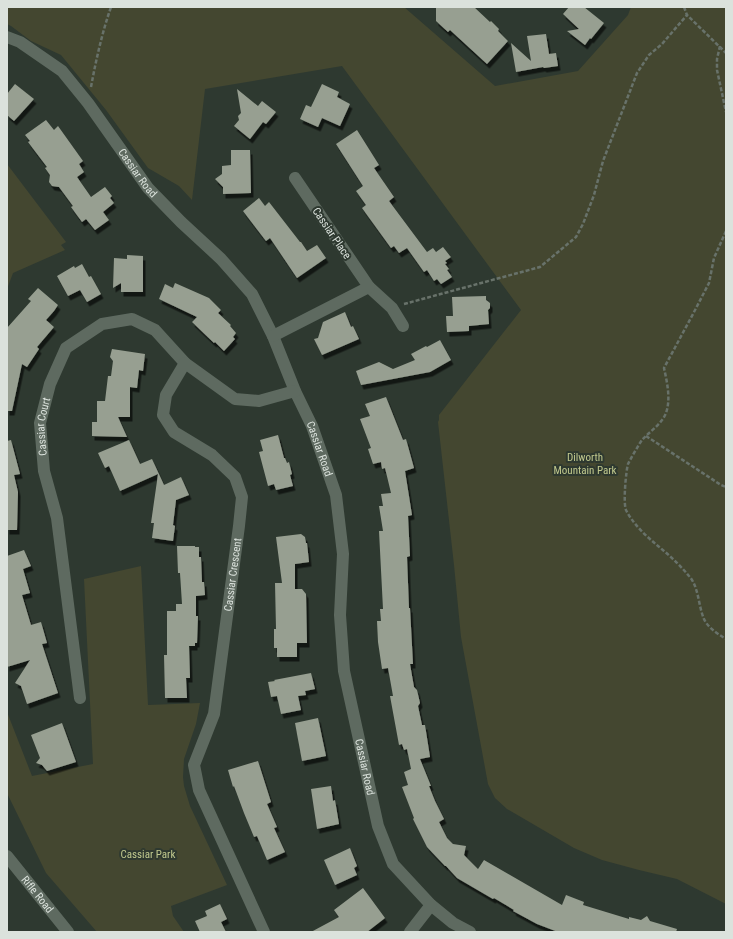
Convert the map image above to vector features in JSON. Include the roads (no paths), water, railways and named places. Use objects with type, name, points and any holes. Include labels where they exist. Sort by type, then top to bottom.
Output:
[{"type":"street","name":"Cassiar Road","points":[[7,37],[20,42],[62,71],[88,104],[148,188],[181,222],[221,259],[252,294],[273,336],[295,391],[312,426],[336,495],[343,554],[340,615],[344,670],[378,826],[393,864],[431,905],[453,923],[470,932]]},
{"type":"street","name":"Cassiar Place","points":[[295,178],[370,288],[392,308],[403,326]]},
{"type":"street","points":[[273,336],[370,288]]},
{"type":"street","name":"Cassiar Court","points":[[80,698],[56,518],[44,471],[40,423],[50,384],[66,348],[102,324],[132,319],[155,330],[185,363]]},
{"type":"street","points":[[185,363],[234,399],[260,401],[295,391]]},
{"type":"street","name":"Cassiar Crescent","points":[[185,363],[166,395],[163,415],[174,432],[212,455],[235,477],[242,497],[214,714],[194,765],[199,790],[264,932]]},
{"type":"street","name":"Rifle Road","points":[[7,856],[68,932]]},
{"type":"street","points":[[410,932],[431,905]]},
{"type":"park label","name":"Dilworth Mountain Park","points":[[585,463]]},
{"type":"park label","name":"Cassiar Park","points":[[148,854]]}]
